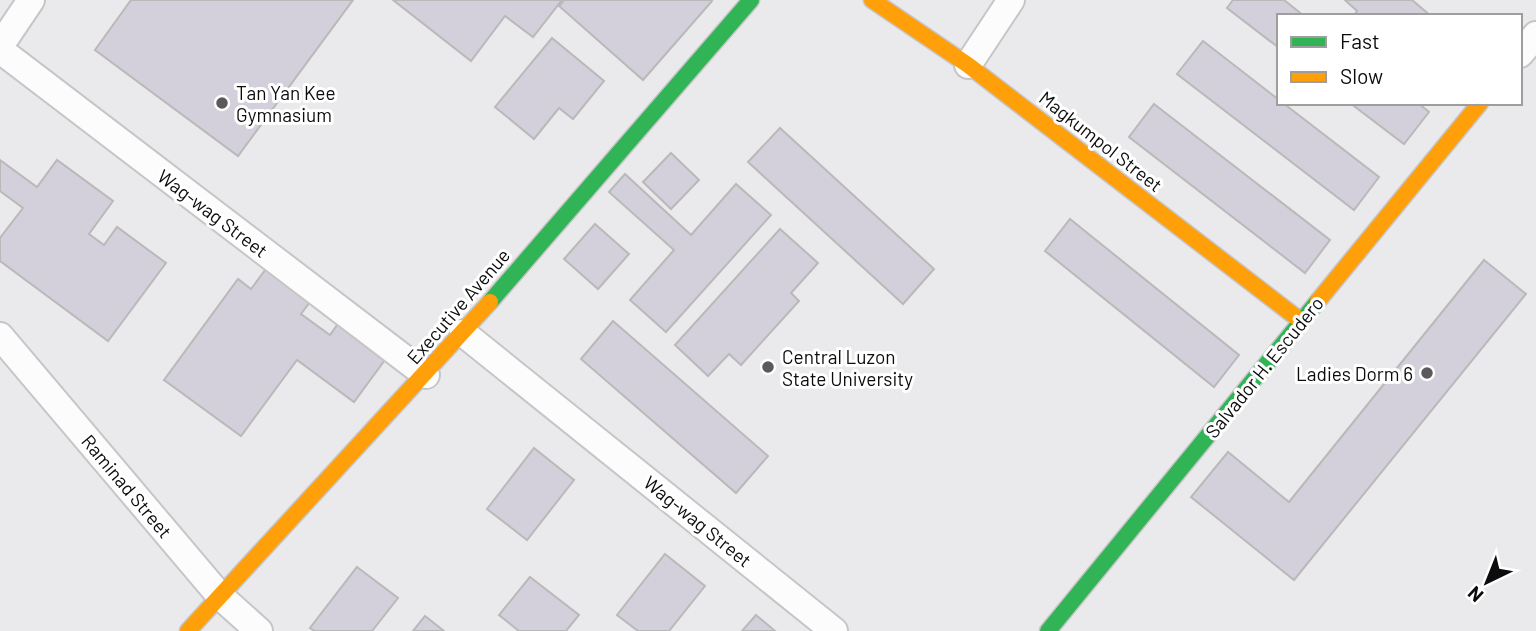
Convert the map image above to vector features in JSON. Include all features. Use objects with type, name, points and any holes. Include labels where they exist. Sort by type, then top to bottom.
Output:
[{"type":"street","points":[[0,48],[31,0]]},
{"type":"street","name":"Executive Avenue","points":[[188,631],[426,375],[751,0]]},
{"type":"street","name":"Magkumpol Street","points":[[872,0],[968,65],[1301,321]]},
{"type":"street","points":[[968,65],[1010,0]]},
{"type":"street","points":[[1522,52],[1536,35]]},
{"type":"street","name":"Wag-wag Street","points":[[0,48],[426,375]]},
{"type":"street","name":"Salvador H. Escudero","points":[[1048,631],[1478,105]]},
{"type":"street","name":"Wag-wag Street","points":[[463,333],[834,631]]},
{"type":"street","name":"Raminad Street","points":[[0,336],[220,596],[259,631]]},
{"type":"building","name":"Tan Yan Kee Gymnasium","points":[[131,0],[353,0],[238,156],[95,50]]},
{"type":"building","points":[[393,0],[562,0],[533,37],[505,16],[471,61]]},
{"type":"building","points":[[564,0],[712,1],[643,80],[559,6]]},
{"type":"building","points":[[1233,0],[1284,0],[1302,14],[1277,14],[1277,46],[1227,8]]},
{"type":"building","points":[[1345,0],[1412,0],[1429,14],[1355,14],[1357,11]]},
{"type":"building","points":[[552,38],[604,81],[573,119],[559,108],[534,139],[495,107]]},
{"type":"building","points":[[1203,41],[1277,98],[1277,105],[1286,105],[1379,177],[1354,210],[1177,74]]},
{"type":"building","points":[[1154,104],[1330,240],[1305,273],[1129,137]]},
{"type":"building","points":[[1353,105],[1420,105],[1429,112],[1404,144]]},
{"type":"building","points":[[780,128],[934,269],[903,304],[748,162]]},
{"type":"building","points":[[671,153],[699,180],[671,209],[643,182]]},
{"type":"building","points":[[0,160],[37,187],[57,160],[113,201],[89,234],[104,245],[117,227],[166,263],[108,341],[0,261],[0,238],[23,208],[0,191]]},
{"type":"building","points":[[625,174],[691,235],[736,184],[771,215],[666,332],[630,300],[674,250],[609,192]]},
{"type":"building","points":[[1070,219],[1239,355],[1214,387],[1045,251]]},
{"type":"building","points":[[595,224],[629,254],[598,289],[564,259]]},
{"type":"building","points":[[780,229],[818,263],[791,293],[799,301],[741,365],[729,354],[708,376],[675,345]]},
{"type":"building","name":"Ladies Dorm 6","points":[[1484,260],[1526,294],[1294,580],[1191,497],[1228,452],[1289,502]]},
{"type":"building","points":[[269,265],[313,298],[301,314],[330,335],[342,318],[390,353],[354,402],[297,360],[241,436],[164,380],[238,279],[251,289]]},
{"type":"building","points":[[613,321],[768,456],[736,493],[581,359]]},
{"type":"building","points":[[534,448],[574,480],[527,540],[487,509]]},
{"type":"building","points":[[665,554],[705,586],[669,631],[638,631],[617,615]]},
{"type":"building","points":[[357,567],[398,598],[372,631],[315,631],[310,628]]},
{"type":"building","points":[[530,577],[579,615],[566,631],[519,631],[499,615]]},
{"type":"building","points":[[756,615],[775,631],[742,631]]},
{"type":"building","points":[[425,616],[444,631],[413,631]]},
{"type":"traffic: fast","points":[[490,302],[751,0]]},
{"type":"traffic: fast","points":[[1048,631],[1318,301]]},
{"type":"traffic: slow","points":[[872,0],[968,65],[1301,321]]},
{"type":"traffic: slow","points":[[1318,301],[1478,105]]},
{"type":"traffic: slow","points":[[188,631],[490,302]]},
{"type":"place","name":"Tan Yan Kee Gymnasium","points":[[222,103]]},
{"type":"place","name":"Central Luzon State University","points":[[768,367]]},
{"type":"place","name":"Ladies Dorm 6","points":[[1427,373]]}]
